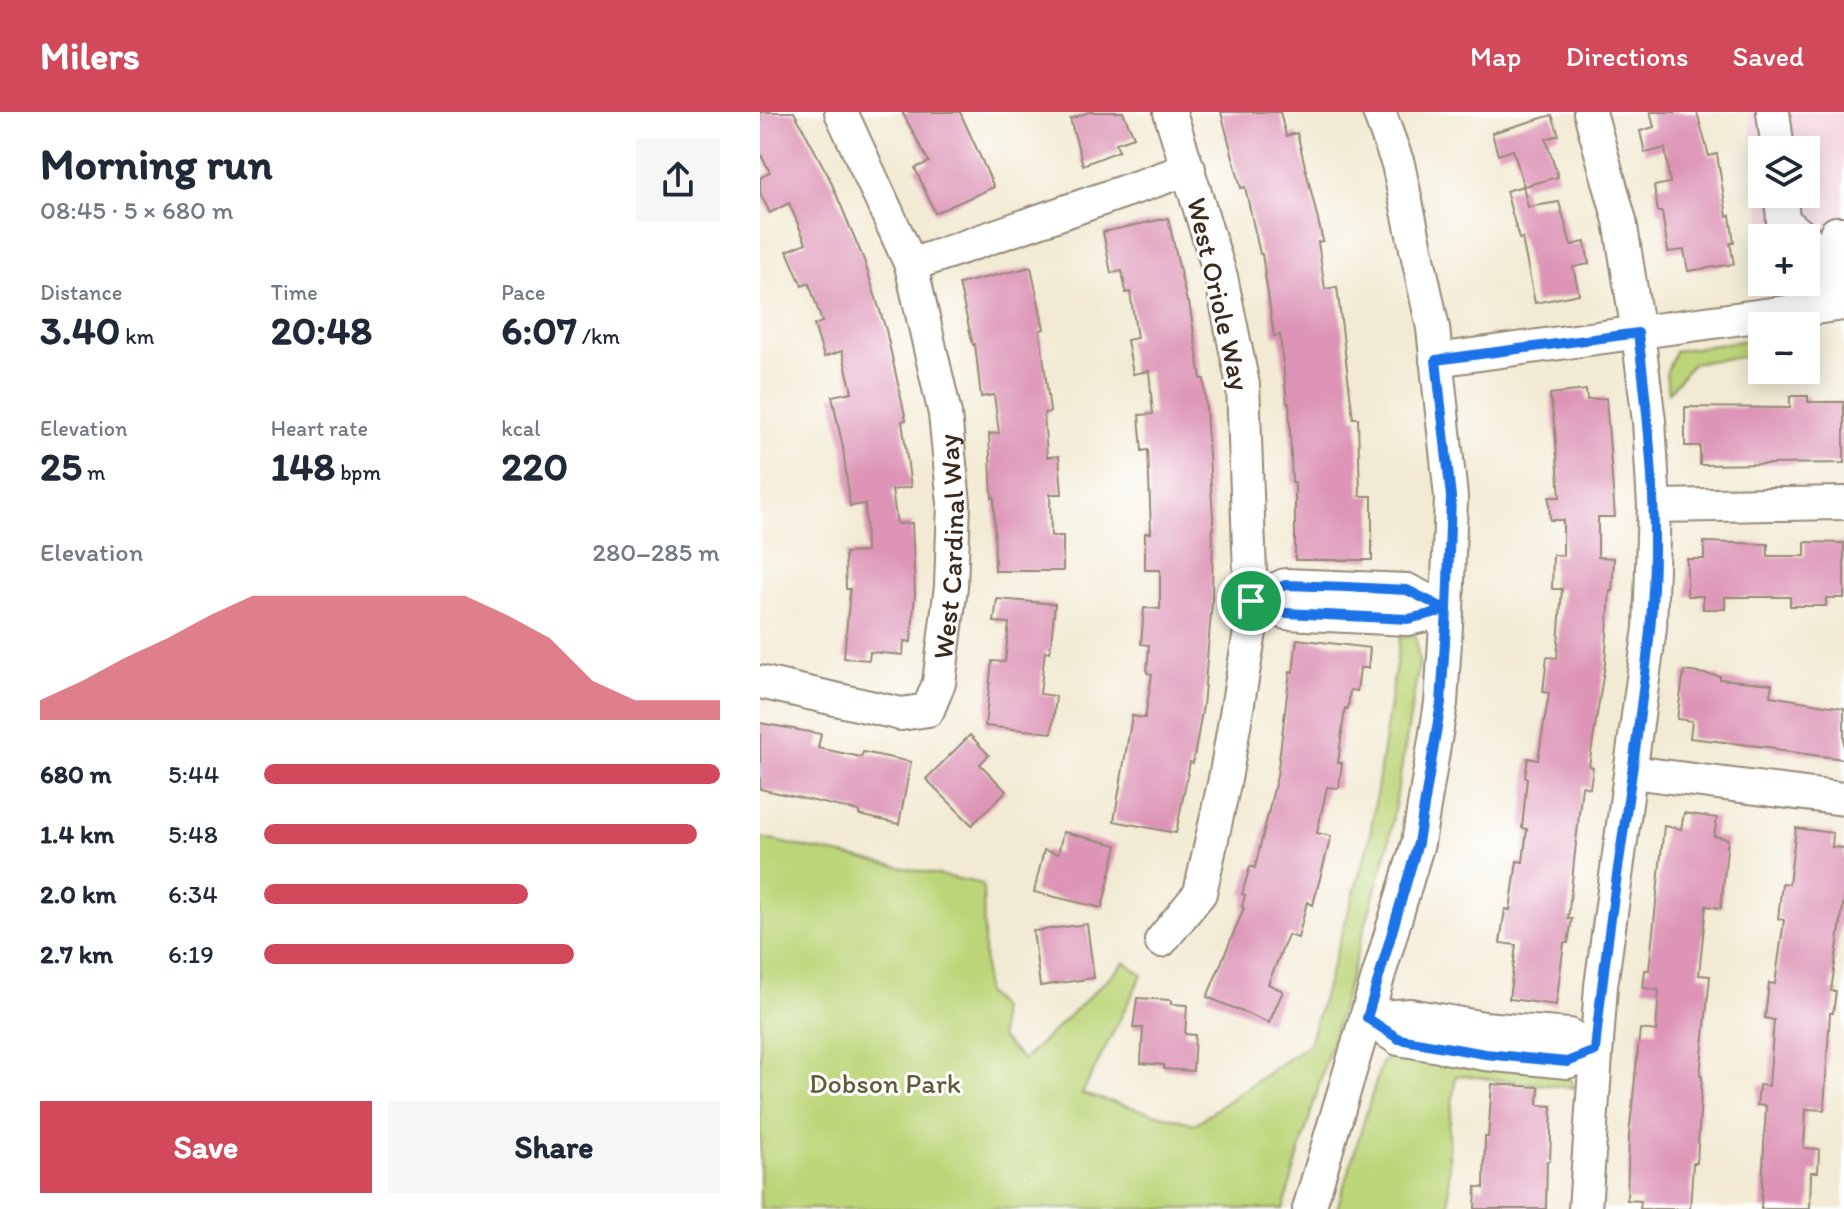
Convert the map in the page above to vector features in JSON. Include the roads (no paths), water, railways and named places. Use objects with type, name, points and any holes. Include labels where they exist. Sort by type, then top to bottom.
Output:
[{"type":"street","name":"West Cardinal Way","points":[[760,682],[901,714],[928,710],[939,683],[951,586],[954,503],[945,414],[911,265],[841,112]]},
{"type":"street","name":"West Oriole Way","points":[[1161,941],[1200,893],[1225,779],[1250,632],[1251,601],[1243,385],[1221,277],[1170,112]]},
{"type":"street","points":[[1309,1209],[1418,843],[1441,703],[1447,610],[1451,497],[1433,328],[1398,164],[1379,112]]},
{"type":"street","points":[[1585,1209],[1601,986],[1650,628],[1654,506],[1649,421],[1620,221],[1590,112]]},
{"type":"street","points":[[1773,112],[1776,136]]},
{"type":"street","points":[[911,265],[1189,169]]},
{"type":"street","points":[[1838,302],[1836,233],[1844,233]]},
{"type":"street","points":[[1820,258],[1838,302]]},
{"type":"street","points":[[1436,360],[1838,302]]},
{"type":"street","points":[[1654,506],[1844,503]]},
{"type":"street","points":[[1251,601],[1286,613],[1408,619],[1447,610]]},
{"type":"street","points":[[1631,772],[1844,799]]},
{"type":"street","points":[[1367,1018],[1399,1039],[1485,1054],[1567,1062],[1595,1051]]},
{"type":"park label","name":"Dobson Park","points":[[885,1083]]}]
